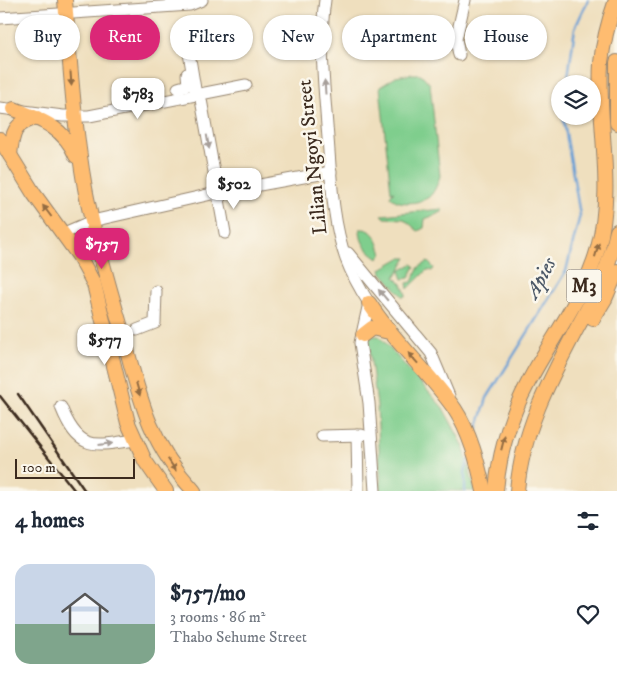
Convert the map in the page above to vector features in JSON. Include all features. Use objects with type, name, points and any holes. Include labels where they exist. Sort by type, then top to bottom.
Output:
[{"type":"main road","name":"M3","points":[[496,491],[502,446],[510,422],[528,382],[579,296],[591,269],[601,238],[607,177],[602,113],[601,63],[608,25],[616,0]]},
{"type":"main road","points":[[65,6],[74,116],[85,189]]},
{"type":"main road","points":[[617,62],[617,122]]},
{"type":"main road","points":[[7,109],[37,118],[53,126],[66,137],[76,154],[112,296],[150,428],[187,488]]},
{"type":"main road","points":[[10,155],[11,138],[16,127],[21,123],[37,118]]},
{"type":"main road","points":[[0,139],[34,194],[64,233],[94,284],[101,306],[123,408],[137,443],[166,491]]},
{"type":"main road","name":"M3","points":[[517,491],[528,433],[539,403],[601,284],[617,231]]},
{"type":"main road","points":[[556,368],[587,329],[605,298],[617,271]]},
{"type":"main road","points":[[112,296],[109,302],[110,314],[118,358],[141,431],[137,443]]},
{"type":"main road","points":[[369,303],[389,332],[454,409],[474,452],[484,491]]},
{"type":"main road","points":[[363,334],[372,328],[389,332]]},
{"type":"street","points":[[0,18],[65,6],[190,5],[201,0]]},
{"type":"street","name":"Lilian Ngoyi Street","points":[[325,0],[322,36],[331,172],[342,246],[354,278],[369,303]]},
{"type":"street","points":[[459,54],[456,39],[465,0]]},
{"type":"street","points":[[185,60],[190,92],[225,233]]},
{"type":"street","points":[[189,60],[190,92]]},
{"type":"street","points":[[7,109],[74,116],[108,114],[190,92],[246,85]]},
{"type":"street","points":[[64,233],[92,220],[216,193],[331,172]]},
{"type":"street","points":[[342,246],[431,353],[454,409]]},
{"type":"street","points":[[119,321],[136,327],[155,324],[156,291]]},
{"type":"street","points":[[369,303],[360,349],[372,434],[375,491]]},
{"type":"street","points":[[83,432],[58,405],[75,432],[89,444],[103,446],[137,443]]},
{"type":"street","points":[[322,436],[372,434]]},
{"type":"street","points":[[357,435],[358,491]]},
{"type":"green space","points":[[421,74],[430,84],[440,176],[437,185],[429,197],[420,201],[403,203],[390,196],[394,191],[391,192],[380,87],[396,77]]},
{"type":"green space","points":[[442,209],[442,212],[425,219],[424,228],[418,231],[404,219],[385,218],[382,215]]},
{"type":"green space","points":[[360,229],[369,231],[375,237],[382,254],[378,258],[365,246],[361,239]]},
{"type":"green space","points":[[400,258],[407,258],[395,277],[402,284],[406,295],[403,297],[382,273],[381,269]]},
{"type":"green space","points":[[428,262],[434,268],[432,271],[427,270],[408,289],[407,283],[412,282],[419,267]]},
{"type":"green space","points":[[412,264],[415,266],[409,278],[403,279],[400,271]]},
{"type":"green space","points":[[372,336],[379,336],[443,408],[463,445],[475,491],[381,491],[377,405],[368,340]]},
{"type":"waterway","name":"Apies","points":[[568,75],[575,28],[588,0]]},
{"type":"waterway","name":"Apies","points":[[475,437],[487,398],[566,271],[580,215],[565,125]]},
{"type":"waterway","name":"Apies","points":[[465,491],[465,472],[468,460]]},
{"type":"railway","points":[[18,394],[85,491]]},
{"type":"railway","points":[[0,396],[75,491]]}]
